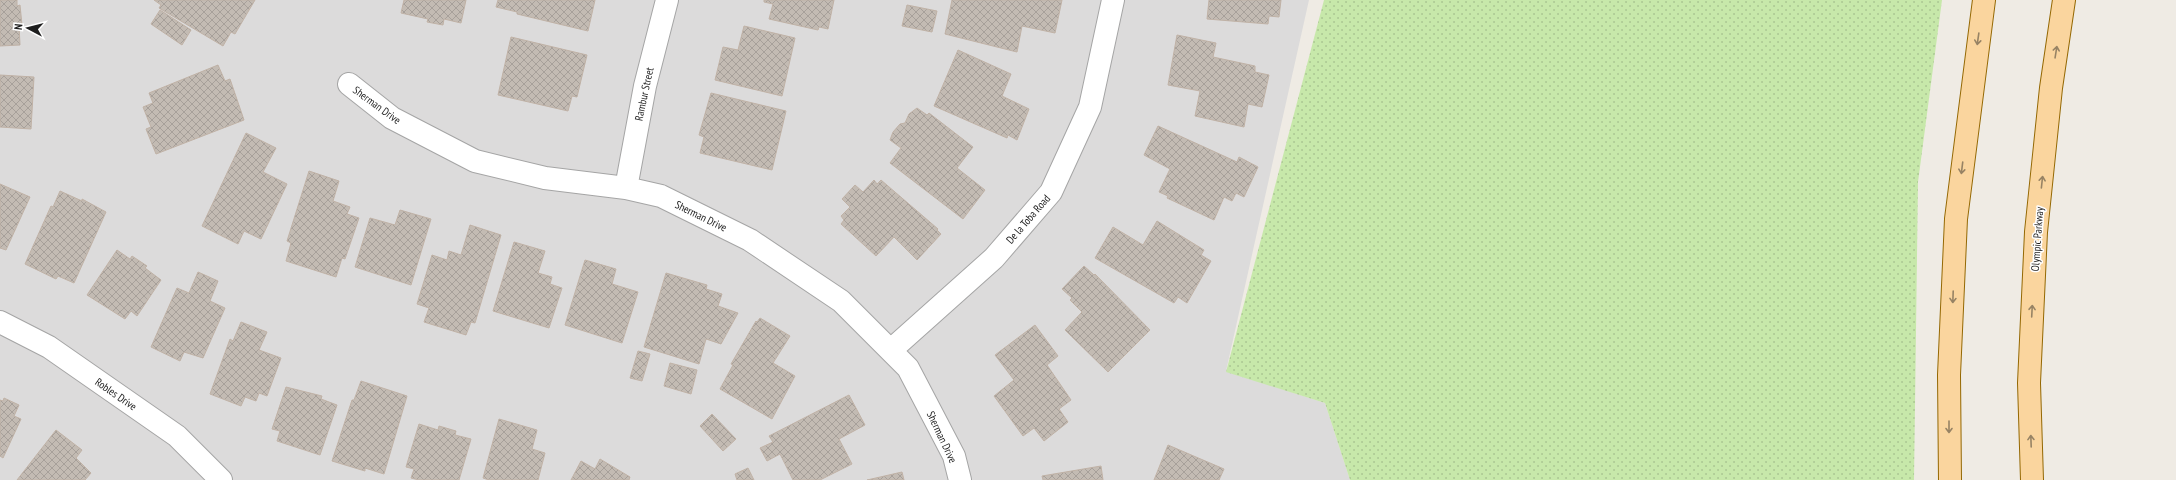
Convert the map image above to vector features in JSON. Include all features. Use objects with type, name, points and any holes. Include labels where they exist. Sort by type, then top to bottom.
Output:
[{"type":"main road","points":[[1950,480],[1949,375],[1956,219],[1984,0]]},
{"type":"main road","name":"Olympic Parkway","points":[[2032,480],[2029,383],[2036,232],[2051,88],[2064,0]]},
{"type":"street","name":"Rambur Street","points":[[626,188],[645,86],[667,0]]},
{"type":"street","name":"De la Toba Road","points":[[891,350],[994,258],[1052,192],[1090,107],[1112,0]]},
{"type":"street","name":"Sherman Drive","points":[[349,84],[392,118],[475,161],[546,178],[626,188],[661,196],[750,240],[841,300],[908,368],[954,456],[960,480]]},
{"type":"street","name":"Robles Drive","points":[[0,322],[49,347],[176,436],[221,480]]},
{"type":"shaded area","points":[[0,0],[1309,0],[1226,371],[1325,403],[1350,480],[0,480]]},
{"type":"green space","points":[[1324,0],[1942,0],[1918,182],[1914,480],[1350,480],[1325,403],[1226,372]]},
{"type":"building","points":[[0,0],[17,0],[17,6],[20,5],[22,25],[19,25],[20,45],[0,46]]},
{"type":"building","points":[[154,0],[255,0],[235,34],[231,32],[223,46],[159,8],[161,5]]},
{"type":"building","points":[[404,0],[466,0],[461,23],[444,19],[443,25],[427,22],[428,19],[401,13]]},
{"type":"building","points":[[498,0],[595,0],[588,31],[517,14],[517,12],[496,7]]},
{"type":"building","points":[[764,0],[834,0],[828,29],[819,27],[818,30],[769,19],[773,4],[764,2]]},
{"type":"building","points":[[952,0],[1062,0],[1055,33],[1022,26],[1017,52],[945,34]]},
{"type":"building","points":[[1209,0],[1281,0],[1279,17],[1269,16],[1268,24],[1207,19]]},
{"type":"building","points":[[907,5],[937,11],[932,32],[902,26]]},
{"type":"building","points":[[160,10],[191,30],[182,45],[151,24]]},
{"type":"building","points":[[744,26],[795,38],[782,96],[715,80],[723,47],[738,50]]},
{"type":"building","points":[[1177,35],[1216,43],[1213,57],[1255,66],[1255,72],[1269,75],[1262,107],[1248,104],[1244,127],[1195,116],[1200,91],[1168,85]]},
{"type":"building","points":[[511,37],[587,55],[577,97],[572,96],[568,111],[498,95]]},
{"type":"building","points":[[958,50],[1011,74],[1002,96],[1029,109],[1017,140],[1008,135],[1007,138],[934,106]]},
{"type":"building","points":[[218,65],[225,81],[230,79],[244,120],[156,154],[146,129],[151,127],[143,107],[153,103],[149,93]]},
{"type":"building","points":[[0,75],[34,77],[31,129],[0,127]]},
{"type":"building","points":[[711,93],[786,111],[772,170],[700,153],[704,137],[699,135]]},
{"type":"building","points":[[917,108],[927,115],[929,113],[973,147],[957,168],[985,190],[963,219],[890,163],[901,148],[890,140],[893,132],[900,124],[905,123],[909,114]]},
{"type":"building","points":[[1158,126],[1237,162],[1239,157],[1258,167],[1244,197],[1236,193],[1232,201],[1224,197],[1214,220],[1167,198],[1168,196],[1159,192],[1170,169],[1144,155]]},
{"type":"building","points":[[246,133],[276,148],[263,172],[287,184],[261,239],[244,231],[238,244],[202,226]]},
{"type":"building","points":[[309,171],[339,181],[333,201],[350,207],[347,214],[359,218],[345,259],[342,258],[336,277],[286,261],[291,243],[287,241]]},
{"type":"building","points":[[874,180],[877,184],[881,180],[938,229],[937,230],[941,234],[917,260],[894,237],[876,256],[841,224],[844,220],[841,216],[850,207],[842,199],[855,185],[863,192]]},
{"type":"building","points":[[0,184],[30,197],[6,250],[0,248]]},
{"type":"building","points":[[60,191],[82,201],[82,199],[106,212],[74,283],[58,276],[56,279],[25,264],[51,206],[53,207]]},
{"type":"building","points":[[400,210],[431,219],[411,285],[355,267],[370,218],[395,225]]},
{"type":"building","points":[[1157,221],[1204,250],[1201,255],[1211,261],[1187,303],[1178,297],[1174,303],[1095,258],[1113,227],[1143,245]]},
{"type":"building","points":[[470,225],[501,235],[475,323],[471,322],[466,335],[424,322],[429,308],[417,304],[432,255],[447,260],[449,251],[461,255]]},
{"type":"building","points":[[514,242],[545,251],[538,273],[552,277],[550,284],[562,288],[549,328],[493,311]]},
{"type":"building","points":[[117,250],[130,259],[132,256],[147,266],[145,268],[161,280],[137,316],[131,311],[125,319],[87,295]]},
{"type":"building","points":[[585,260],[616,269],[612,284],[638,292],[622,343],[565,325]]},
{"type":"building","points":[[1084,266],[1094,275],[1095,274],[1150,330],[1108,372],[1065,330],[1082,312],[1070,300],[1072,298],[1062,289]]},
{"type":"building","points":[[198,272],[218,281],[210,301],[225,308],[203,358],[184,352],[180,361],[151,347],[177,288],[189,293]]},
{"type":"building","points":[[666,273],[707,285],[706,289],[722,294],[718,306],[738,313],[721,344],[706,339],[699,364],[644,347]]},
{"type":"building","points":[[760,318],[790,336],[773,363],[795,376],[772,419],[720,389],[733,365],[731,364],[756,321],[757,322]]},
{"type":"building","points":[[241,322],[267,332],[259,350],[281,358],[267,396],[259,393],[256,401],[245,397],[241,406],[210,394],[230,339],[233,341]]},
{"type":"building","points":[[1035,325],[1058,356],[1047,365],[1071,400],[1059,409],[1068,422],[1044,441],[1034,428],[1023,436],[994,396],[1014,380],[995,355]]},
{"type":"building","points":[[638,351],[650,354],[642,381],[630,378]]},
{"type":"building","points":[[670,363],[697,370],[691,394],[664,386]]},
{"type":"building","points":[[361,381],[407,396],[384,474],[365,468],[365,471],[332,461],[352,400],[354,400]]},
{"type":"building","points":[[286,387],[322,396],[321,399],[337,405],[320,455],[277,441],[280,431],[272,429]]},
{"type":"building","points":[[849,395],[865,425],[839,439],[852,464],[820,480],[793,480],[780,454],[767,461],[760,448],[773,442],[769,436]]},
{"type":"building","points":[[4,398],[19,405],[14,416],[21,419],[3,458],[0,456],[0,400],[3,401]]},
{"type":"building","points":[[712,414],[736,439],[723,451],[700,426]]},
{"type":"building","points":[[499,419],[537,430],[532,449],[545,453],[538,480],[489,480],[483,478]]},
{"type":"building","points":[[419,424],[438,430],[439,426],[456,431],[455,435],[471,439],[459,480],[419,480],[411,478],[414,469],[406,467]]},
{"type":"building","points":[[56,430],[82,450],[76,458],[91,473],[85,480],[17,480]]},
{"type":"building","points":[[1168,445],[1224,469],[1219,480],[1154,480]]},
{"type":"building","points":[[600,459],[630,477],[629,480],[571,480],[581,461],[595,469]]},
{"type":"building","points":[[1101,466],[1103,480],[1043,480],[1042,476]]},
{"type":"building","points":[[748,468],[754,480],[737,480],[735,474]]},
{"type":"building","points":[[902,472],[904,480],[867,480]]}]
